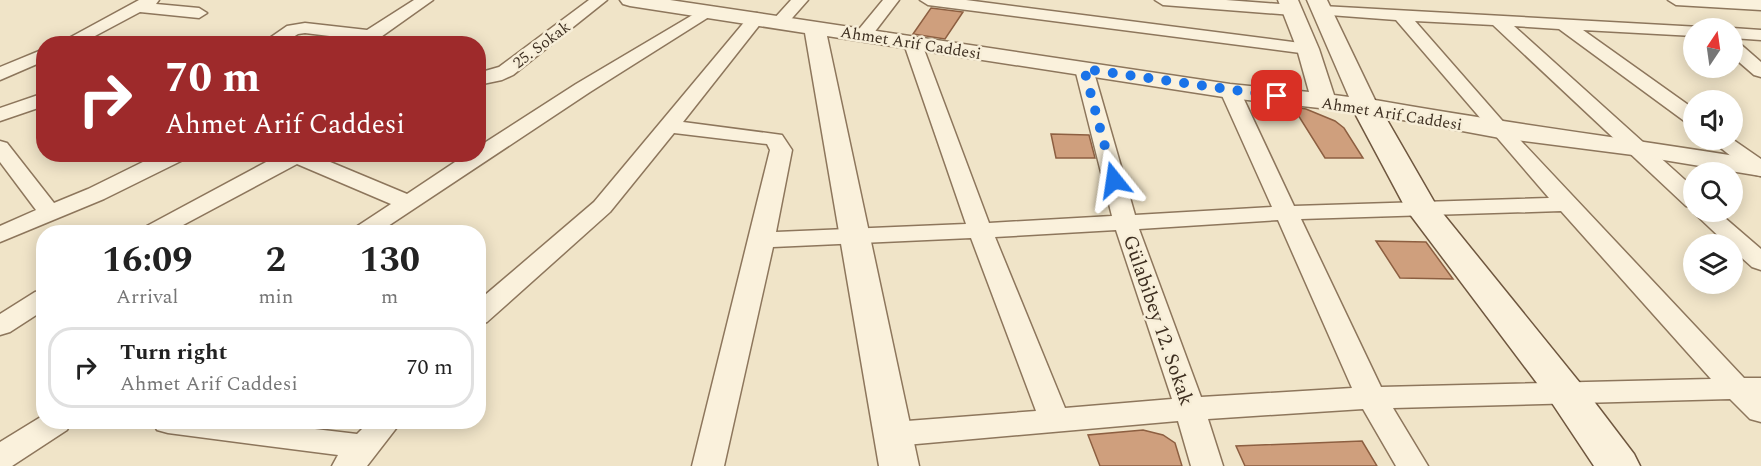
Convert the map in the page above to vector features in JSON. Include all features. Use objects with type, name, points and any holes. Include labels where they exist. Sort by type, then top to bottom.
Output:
[{"type":"main road","points":[[1365,106],[1422,208],[1566,393],[1618,466]]},
{"type":"street","points":[[371,36],[425,0]]},
{"type":"street","name":"25. Sokak","points":[[486,78],[506,71],[599,0]]},
{"type":"street","name":"Ahmet Arif Caddesi","points":[[630,0],[694,7],[913,44],[1230,91],[1365,106],[1500,130],[1634,147],[1761,168]]},
{"type":"street","points":[[780,21],[800,0]]},
{"type":"street","points":[[864,34],[891,0]]},
{"type":"street","points":[[928,0],[1308,49]]},
{"type":"street","points":[[1169,0],[1290,5],[1308,49],[1324,102]]},
{"type":"street","points":[[1676,0],[1761,5]]},
{"type":"street","points":[[81,36],[145,3],[199,12]]},
{"type":"street","points":[[1319,5],[1401,15],[1683,30]]},
{"type":"street","points":[[1319,5],[1365,106]]},
{"type":"street","points":[[486,152],[583,88],[694,7]]},
{"type":"street","points":[[1401,15],[1500,130],[1569,204],[1749,388],[1761,411]]},
{"type":"street","points":[[486,309],[602,207],[757,18]]},
{"type":"street","points":[[1497,20],[1683,191]]},
{"type":"street","points":[[1563,24],[1683,111]]},
{"type":"street","points":[[283,36],[293,30],[305,28],[345,36]]},
{"type":"street","points":[[815,28],[899,466]]},
{"type":"street","points":[[1743,34],[1761,35]]},
{"type":"street","points":[[913,44],[980,230],[1055,420]]},
{"type":"street","points":[[1743,55],[1761,71]]},
{"type":"street","points":[[0,74],[36,58]]},
{"type":"street","name":"Gülabibey 12. Sokak","points":[[1084,69],[1126,224],[1190,409],[1207,466]]},
{"type":"street","points":[[1230,91],[1371,398],[1412,466]]},
{"type":"street","points":[[0,115],[36,102]]},
{"type":"street","points":[[669,126],[775,139],[781,150],[708,466]]},
{"type":"street","points":[[0,147],[50,213]]},
{"type":"street","points":[[1735,150],[1761,168]]},
{"type":"street","points":[[0,235],[96,195],[161,162]]},
{"type":"street","points":[[166,225],[283,162]]},
{"type":"street","points":[[312,162],[409,203]]},
{"type":"street","points":[[375,225],[471,162]]},
{"type":"street","points":[[762,240],[855,238],[1285,213],[1569,204]]},
{"type":"street","points":[[1716,222],[1761,262]]},
{"type":"street","points":[[0,326],[36,303]]},
{"type":"street","points":[[894,434],[1190,409],[1371,398],[1749,388]]},
{"type":"street","points":[[0,458],[45,429]]},
{"type":"street","points":[[207,429],[356,456],[380,429]]},
{"type":"building","points":[[931,8],[963,12],[945,39],[913,34]]},
{"type":"building","points":[[1293,107],[1306,109],[1335,121],[1344,128],[1363,158],[1325,158]]},
{"type":"building","points":[[1051,134],[1089,135],[1095,158],[1056,158]]},
{"type":"building","points":[[1376,241],[1426,242],[1453,279],[1400,278]]},
{"type":"building","points":[[1143,430],[1163,435],[1175,443],[1182,466],[1100,466],[1088,435]]},
{"type":"building","points":[[1362,441],[1377,466],[1245,466],[1236,446]]},
{"type":"route","points":[[1114,180],[1084,69],[1277,96]]}]
